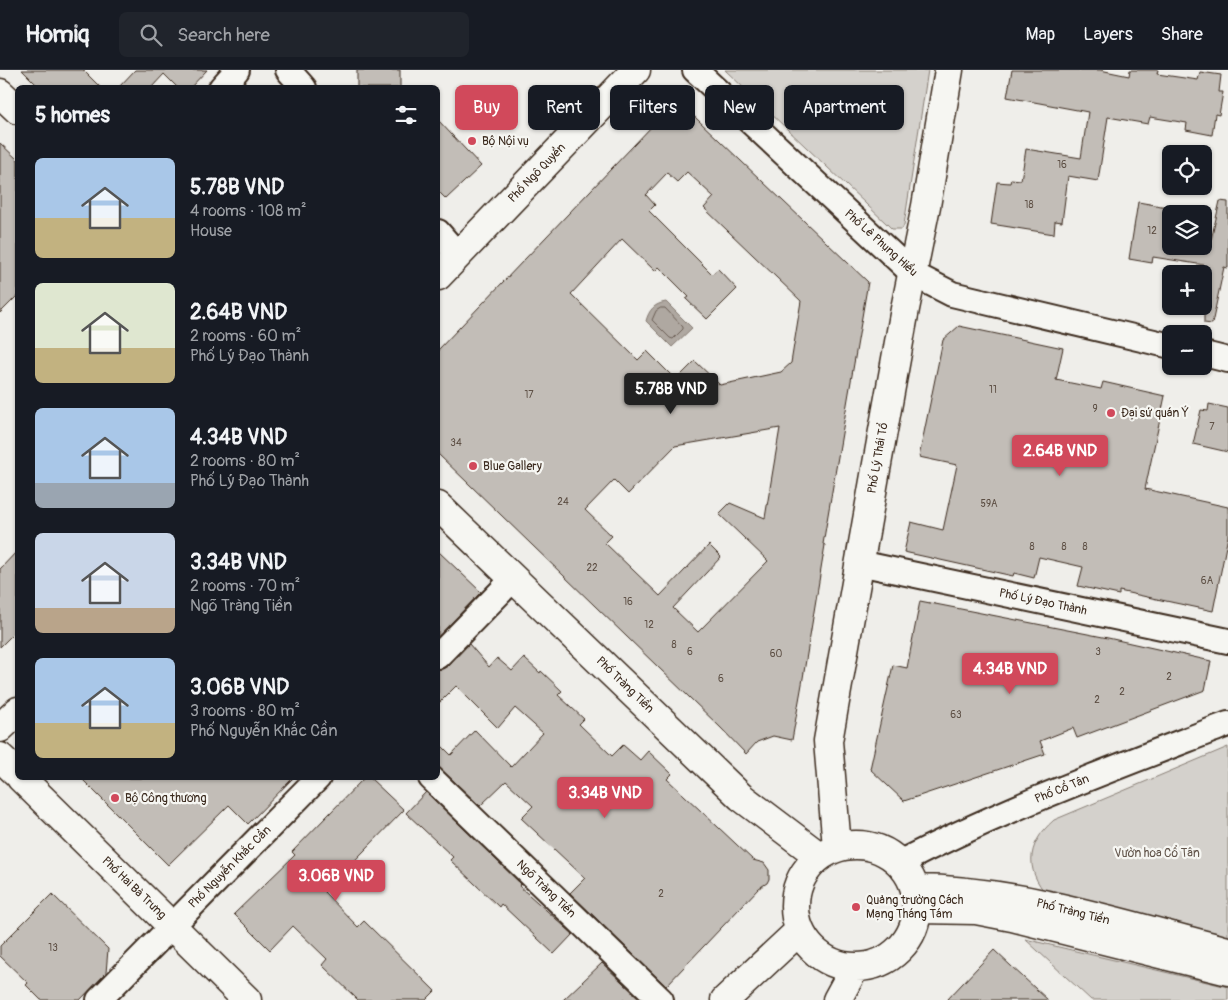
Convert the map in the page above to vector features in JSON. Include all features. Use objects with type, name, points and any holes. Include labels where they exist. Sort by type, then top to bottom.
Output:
[{"type":"street","points":[[224,85],[237,70]]},
{"type":"street","points":[[288,70],[301,85]]},
{"type":"street","name":"Phố Ngô Quyền","points":[[440,274],[636,70]]},
{"type":"street","name":"Phố Lê Phụng Hiểu","points":[[695,70],[913,274],[952,294],[1162,344]]},
{"type":"street","name":"Phố Lý Thái Tổ","points":[[828,851],[828,740],[949,70]]},
{"type":"street","points":[[0,93],[15,107]]},
{"type":"street","points":[[440,234],[458,255]]},
{"type":"street","points":[[1212,356],[1228,360]]},
{"type":"street","name":"Phố Tràng Tiền","points":[[440,508],[740,797],[828,851]]},
{"type":"street","name":"Phố Lý Đạo Thành","points":[[859,563],[1228,640]]},
{"type":"street","points":[[440,654],[514,578]]},
{"type":"street","points":[[0,728],[15,714]]},
{"type":"street","name":"Phố Cổ Tân","points":[[899,863],[955,834],[1066,787],[1228,724]]},
{"type":"street","points":[[0,757],[15,771]]},
{"type":"street","name":"Phố Hai Bà Trưng","points":[[23,780],[247,1000]]},
{"type":"street","name":"Phố Nguyễn Khắc Cần","points":[[99,1000],[316,780]]},
{"type":"street","name":"Ngõ Tràng Tiền","points":[[433,780],[661,1000]]},
{"type":"street","points":[[855,845],[874,848],[887,854],[899,863],[909,875],[918,899],[915,926],[894,954],[875,964],[855,967],[841,966],[828,961],[816,953],[799,931],[795,917],[794,902],[803,874],[828,851],[855,845]]},
{"type":"street","name":"Phố Tràng Tiền","points":[[918,899],[950,890],[1029,900],[1228,951]]},
{"type":"street","name":"Phố Tràng Tiền","points":[[918,899],[1012,917],[1228,971]]},
{"type":"street","points":[[725,1000],[799,931]]},
{"type":"street","points":[[837,1000],[855,967]]},
{"type":"green space","points":[[725,70],[928,70],[902,229],[892,229],[788,130],[904,130],[904,85],[784,85],[784,126],[774,117],[774,85],[741,85]]},
{"type":"green space","name":"Vườn hoa Cổ Tân","points":[[1228,747],[1228,939],[1053,901],[1044,891],[1037,881],[1033,870],[1033,850],[1044,830],[1054,820]]},
{"type":"green space","points":[[1025,939],[1228,987],[1228,1000],[1091,1000]]},
{"type":"water","points":[[666,302],[692,328],[672,347],[646,321],[653,308],[658,304]]},
{"type":"building","points":[[22,70],[83,70],[98,85],[37,85]]},
{"type":"building","points":[[135,70],[207,70],[193,85],[175,85],[164,74],[154,85],[121,85]]},
{"type":"building","points":[[357,70],[400,70],[400,85],[357,85]]},
{"type":"building","points":[[1012,70],[1100,70],[1129,76],[1130,70],[1158,70],[1157,74],[1198,80],[1200,72],[1221,75],[1219,92],[1223,92],[1219,115],[1215,114],[1212,135],[1186,130],[1187,123],[1150,117],[1148,124],[1108,117],[1098,181],[1068,176],[1062,222],[1055,221],[1054,234],[991,224],[997,182],[1010,183],[1011,179],[1021,180],[1026,149],[1081,158],[1088,112],[1007,97]]},
{"type":"building","points":[[695,117],[705,127],[705,130],[708,130],[868,282],[823,544],[825,545],[792,740],[773,736],[757,742],[746,754],[440,456],[440,348],[648,130],[695,130]],"holes":[[[687,172],[714,197],[704,208],[801,301],[791,363],[781,372],[720,385],[695,361],[676,380],[647,351],[638,360],[571,294],[622,239],[655,271],[659,267],[689,297],[686,299],[707,319],[737,289],[718,269],[712,274],[649,211],[655,205],[646,195],[667,173],[677,182]],[[780,428],[765,518],[730,503],[719,514],[768,561],[698,632],[673,608],[721,557],[709,545],[660,596],[605,543],[612,536],[585,510],[614,480],[628,494],[675,446]]]},
{"type":"building","points":[[440,122],[481,166],[446,199],[440,193]]},
{"type":"building","points":[[0,143],[15,157],[15,298],[0,313]]},
{"type":"building","points":[[1220,201],[1228,202],[1228,268],[1224,267],[1212,324],[1204,323],[1204,315],[1212,315],[1212,265],[1153,257],[1152,263],[1129,259],[1138,202],[1162,206],[1162,255],[1212,255],[1212,236]]},
{"type":"building","points":[[959,326],[1063,348],[1056,380],[1101,389],[1103,382],[1165,396],[1145,489],[1228,507],[1228,536],[1213,611],[1119,591],[1119,595],[1078,586],[1083,567],[1039,557],[1034,578],[1014,573],[1013,576],[904,552],[911,522],[943,530],[957,465],[919,457],[943,340]]},
{"type":"building","points":[[1209,404],[1228,408],[1228,452],[1193,444],[1201,410],[1208,411]]},
{"type":"building","points":[[15,553],[15,632],[0,647],[0,569]]},
{"type":"building","points":[[440,553],[481,592],[440,635]]},
{"type":"building","points":[[920,601],[1108,638],[1211,661],[1205,690],[1077,738],[1073,728],[1040,741],[1045,754],[904,801],[870,769],[893,665],[907,668]]},
{"type":"building","points":[[469,644],[489,667],[497,658],[512,671],[524,658],[562,691],[558,695],[584,719],[579,724],[612,756],[623,745],[640,760],[648,751],[672,774],[667,779],[753,860],[764,863],[769,870],[767,883],[759,888],[666,986],[570,893],[585,878],[521,818],[533,806],[506,781],[480,806],[440,768],[440,744],[451,755],[475,730],[511,767],[543,733],[515,708],[498,728],[456,686],[440,702],[440,669],[448,666]]},
{"type":"building","points":[[83,780],[291,780],[248,824],[229,805],[168,865]]},
{"type":"building","points":[[362,780],[372,780],[404,810],[324,892],[358,927],[364,921],[435,991],[426,1000],[358,1000],[322,965],[327,959],[293,926],[270,950],[234,914],[295,855],[292,852]]},
{"type":"building","points":[[426,792],[521,884],[519,886],[573,934],[554,954],[501,904],[499,907],[450,860],[453,857],[406,813]]},
{"type":"building","points":[[52,894],[108,949],[106,973],[80,1000],[41,1000],[26,985],[28,983],[0,956],[0,946]]},
{"type":"building","points":[[994,950],[1011,966],[1048,1000],[947,1000]]},
{"type":"building","points":[[602,963],[641,1000],[563,1000]]},
{"type":"place","name":"Bộ Nội vụ","points":[[472,141]]},
{"type":"place","name":"Đại sứ quán Ý","points":[[1111,413]]},
{"type":"place","name":"Blue Gallery","points":[[473,466]]},
{"type":"place","name":"Bộ Công thương","points":[[115,798]]},
{"type":"place","name":"Quảng trường Cách Mạng Tháng Tám","points":[[856,907]]}]
